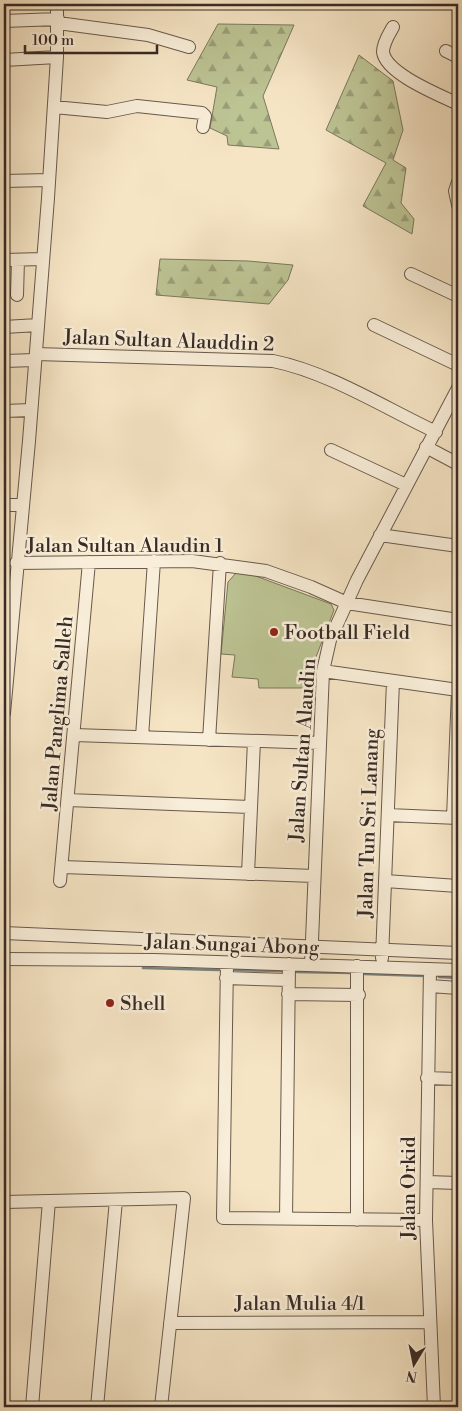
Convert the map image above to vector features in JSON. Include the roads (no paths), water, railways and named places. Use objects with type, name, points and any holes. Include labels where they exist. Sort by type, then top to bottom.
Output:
[{"type":"street","points":[[4,713],[8,607],[16,563],[32,410],[54,107],[57,57],[57,4]]},
{"type":"street","points":[[4,21],[58,21],[148,35],[189,47]]},
{"type":"street","points":[[393,26],[383,49],[385,58],[409,79],[458,104]]},
{"type":"street","points":[[446,51],[458,57]]},
{"type":"street","points":[[4,60],[57,57]]},
{"type":"street","points":[[54,107],[107,112],[137,106],[202,113],[205,116],[203,127]]},
{"type":"street","points":[[4,182],[49,180]]},
{"type":"street","points":[[458,182],[455,191],[458,205]]},
{"type":"street","points":[[4,260],[43,259]]},
{"type":"street","points":[[16,295],[18,260]]},
{"type":"street","points":[[411,274],[458,296]]},
{"type":"street","points":[[4,328],[38,325]]},
{"type":"street","points":[[374,325],[458,365]]},
{"type":"street","name":"Jalan Sultan Alauddin 2","points":[[4,361],[35,357],[273,361],[299,369],[337,385],[436,432]]},
{"type":"street","name":"Jalan Sultan Alaudin","points":[[311,965],[323,671],[330,640],[380,535],[458,388]]},
{"type":"street","points":[[4,411],[32,410]]},
{"type":"street","points":[[426,448],[458,464]]},
{"type":"street","points":[[331,450],[406,485]]},
{"type":"street","points":[[4,505],[22,505]]},
{"type":"street","points":[[380,535],[457,544]]},
{"type":"street","points":[[142,737],[154,561]]},
{"type":"street","name":"Jalan Sultan Alaudin 1","points":[[16,563],[154,561],[220,563],[266,571],[311,587],[347,603],[458,620]]},
{"type":"street","name":"Jalan Panglima Salleh","points":[[60,880],[63,867],[89,562]]},
{"type":"street","points":[[208,740],[220,563]]},
{"type":"street","points":[[323,671],[458,690],[456,818],[388,815]]},
{"type":"street","name":"Jalan Tun Sri Lanang","points":[[381,967],[393,681]]},
{"type":"street","points":[[74,735],[320,743]]},
{"type":"street","points":[[248,874],[254,741]]},
{"type":"street","points":[[68,800],[250,807]]},
{"type":"street","points":[[63,867],[314,876]]},
{"type":"street","points":[[385,881],[458,886]]},
{"type":"street","points":[[4,933],[458,953]]},
{"type":"street","points":[[4,951],[22,959]]},
{"type":"street","name":"Jalan Sungai Abong","points":[[4,959],[227,962],[458,970]]},
{"type":"street","points":[[4,964],[22,959]]},
{"type":"street","points":[[227,962],[223,1218],[426,1220]]},
{"type":"street","points":[[286,1219],[289,964]]},
{"type":"street","points":[[357,966],[359,995],[357,1220]]},
{"type":"street","name":"Jalan Orkid","points":[[430,969],[426,1220],[434,1407]]},
{"type":"street","points":[[226,978],[289,980]]},
{"type":"street","points":[[430,986],[458,988]]},
{"type":"street","points":[[288,994],[359,995]]},
{"type":"street","points":[[427,1078],[458,1079]]},
{"type":"street","points":[[427,1182],[458,1183]]},
{"type":"street","points":[[4,1202],[184,1198],[161,1407]]},
{"type":"street","points":[[97,1407],[116,1200]]},
{"type":"street","points":[[32,1407],[49,1201]]},
{"type":"street","name":"Jalan Mulia 4/1","points":[[170,1322],[430,1322]]},
{"type":"waterway","points":[[143,968],[219,970]]},
{"type":"waterway","points":[[4,972],[9,969]]},
{"type":"waterway","points":[[234,970],[284,971]]},
{"type":"waterway","points":[[296,972],[352,973]]},
{"type":"waterway","points":[[364,974],[425,976]]},
{"type":"waterway","points":[[439,977],[458,978]]},
{"type":"place","name":"Football Field","points":[[274,632]]},
{"type":"place","name":"Shell","points":[[110,1003]]}]
